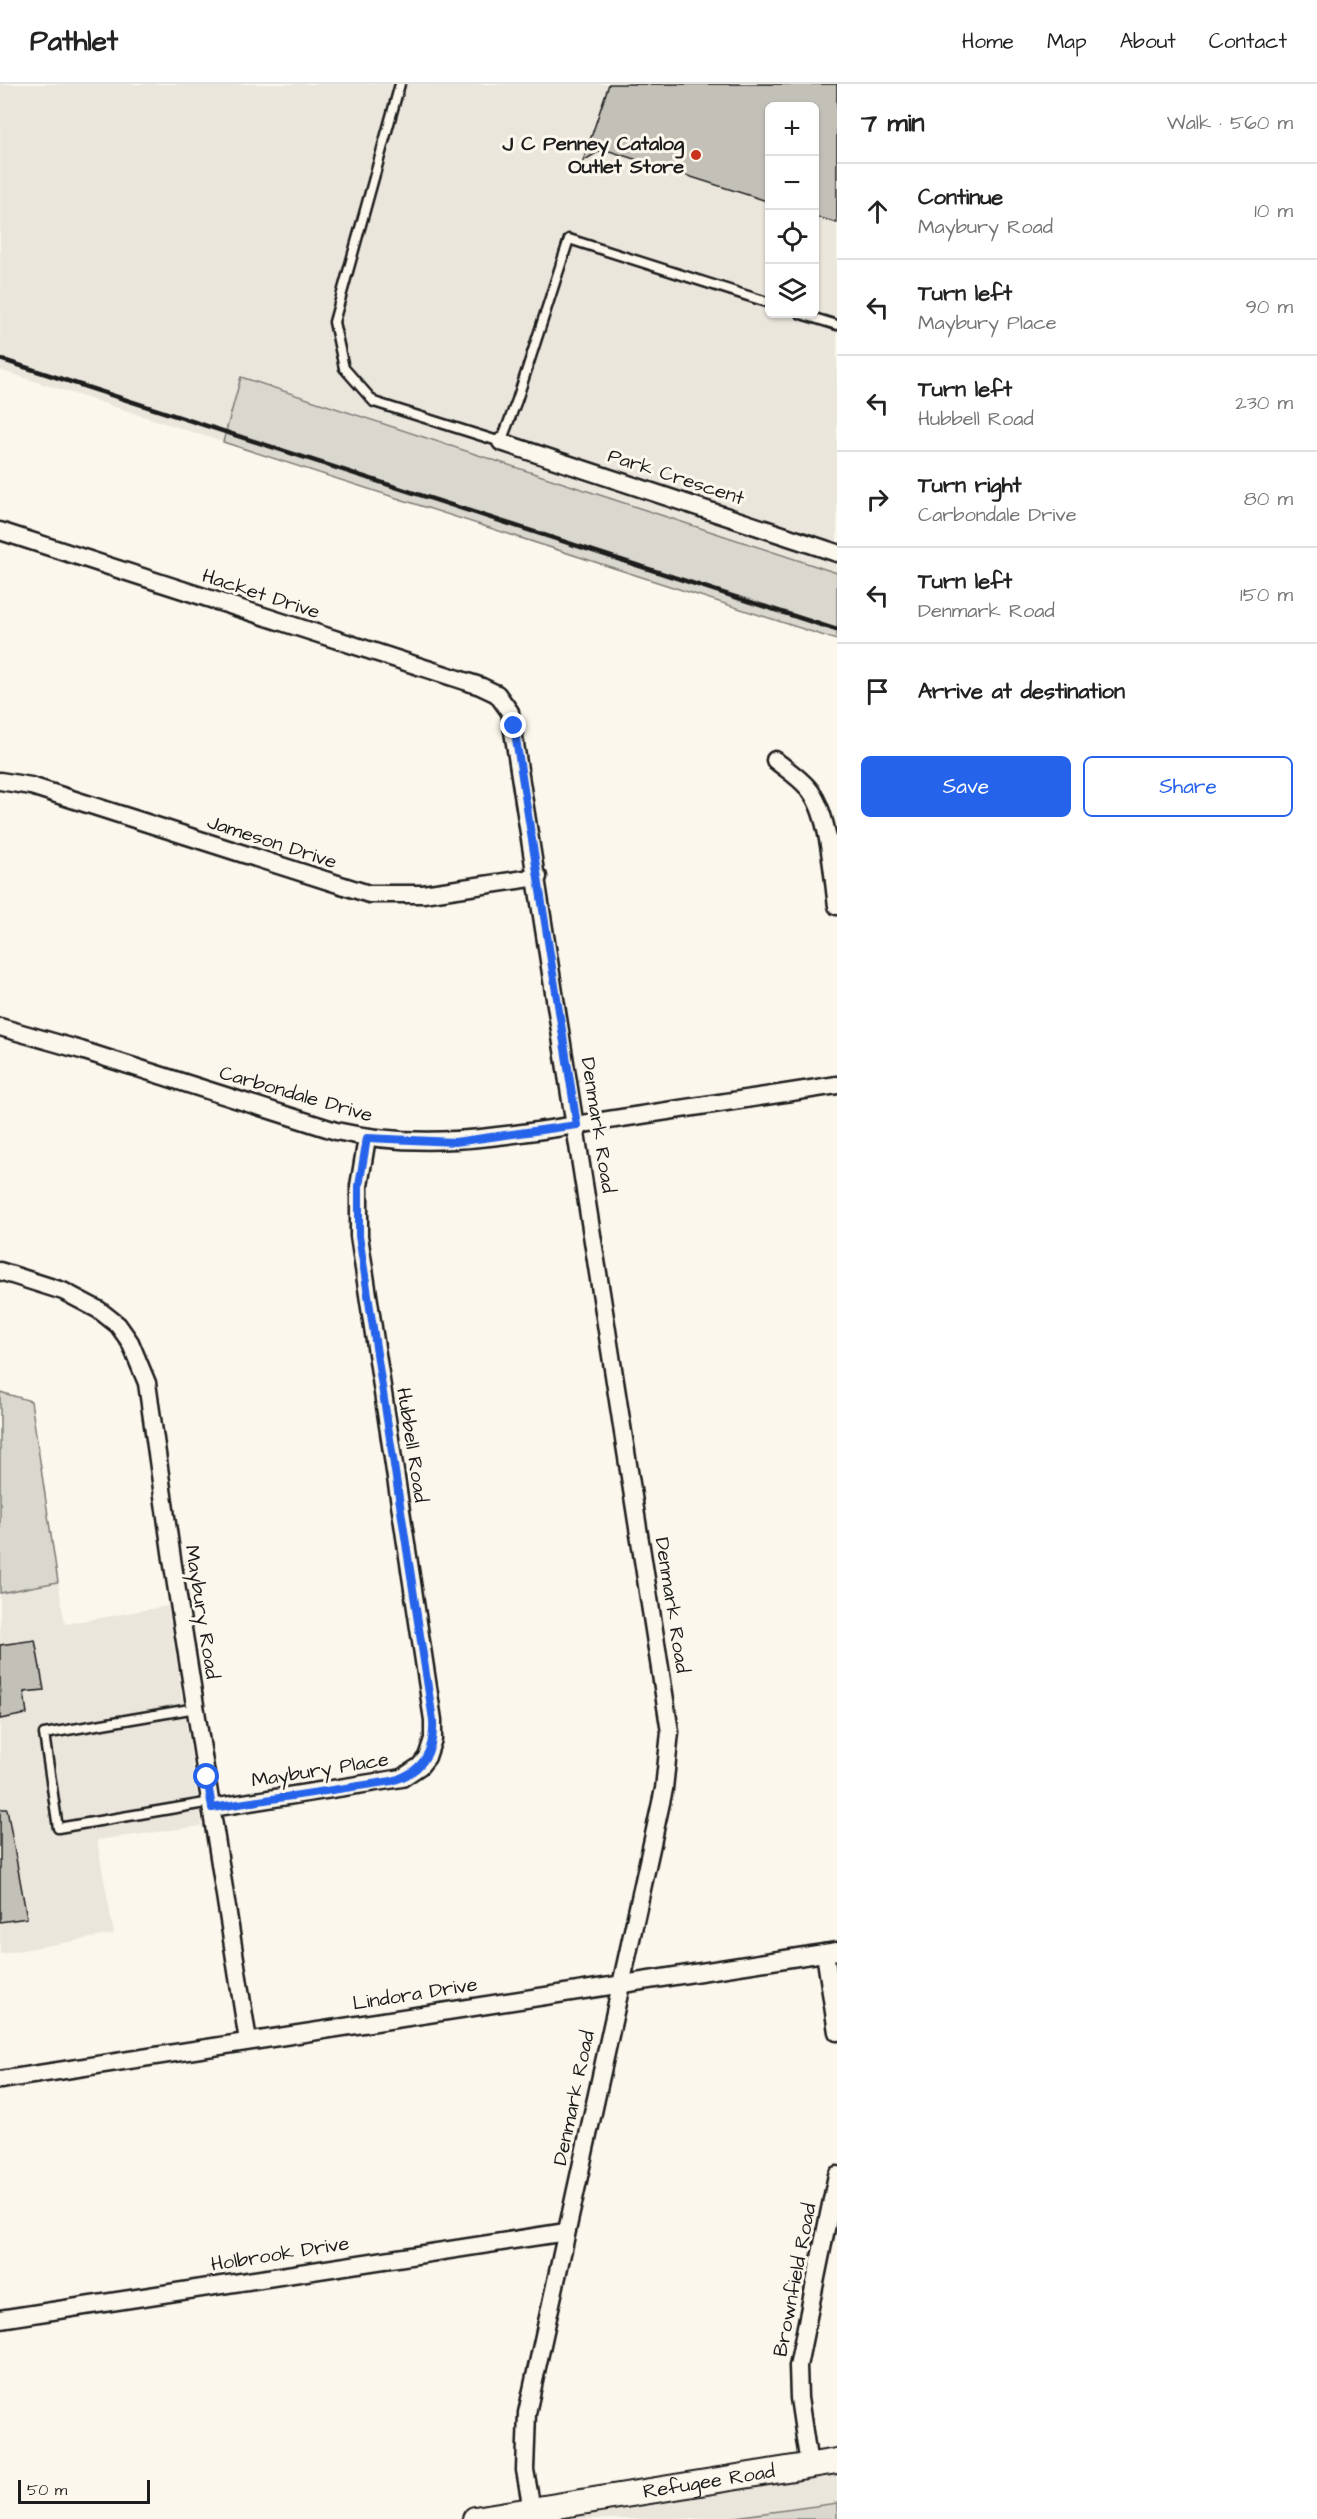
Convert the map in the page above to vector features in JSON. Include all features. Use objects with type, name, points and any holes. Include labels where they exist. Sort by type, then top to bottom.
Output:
[{"type":"street","name":"Park Crescent","points":[[501,442],[837,553]]},
{"type":"street","name":"Hacket Drive","points":[[0,531],[480,686],[505,702]]},
{"type":"street","name":"Denmark Road","points":[[505,702],[514,726],[670,1732],[664,1789],[527,2412],[525,2470],[533,2514]]},
{"type":"street","points":[[775,760],[808,788],[814,798],[825,827],[837,906]]},
{"type":"street","name":"Jameson Drive","points":[[0,781],[31,786],[369,894],[423,894],[538,877]]},
{"type":"street","name":"Carbondale Drive","points":[[0,1028],[367,1138],[455,1142],[837,1085]]},
{"type":"street","name":"Hubbell Road","points":[[367,1138],[358,1194],[359,1236],[433,1720],[433,1739],[427,1757]]},
{"type":"street","name":"Maybury Road","points":[[0,1271],[63,1291],[99,1310],[118,1326],[139,1360],[147,1383],[248,2041]]},
{"type":"street","name":"Maybury Place","points":[[211,1805],[392,1781],[412,1773],[427,1757]]},
{"type":"street","points":[[831,1952],[837,2032]]},
{"type":"street","name":"Lindora Drive","points":[[0,2080],[831,1952]]},
{"type":"street","name":"Brownfield Road","points":[[809,2465],[799,2398],[798,2366],[800,2346],[835,2195],[837,2175]]},
{"type":"street","name":"Holbrook Drive","points":[[0,2319],[566,2232]]},
{"type":"street","name":"Refugee Road","points":[[475,2519],[533,2514],[837,2461]]},
{"type":"lane","points":[[400,84],[334,322],[344,368],[374,402],[501,442],[517,400],[569,239],[765,301]]},
{"type":"lane","points":[[814,318],[837,325]]},
{"type":"lane","points":[[196,1708],[44,1734],[58,1828],[211,1805]]},
{"type":"shaded area","points":[[0,84],[837,84],[837,573],[242,377],[223,442],[0,370]]},
{"type":"shaded area","points":[[241,377],[837,573],[837,640],[223,442]]},
{"type":"shaded area","points":[[0,1392],[31,1401],[58,1582],[0,1593]]},
{"type":"shaded area","points":[[58,1582],[65,1624],[168,1606],[202,1826],[97,1840],[114,1934],[0,1954],[0,1593]]},
{"type":"shaded area","points":[[837,2471],[837,2519],[531,2519]]},
{"type":"shaded area","points":[[837,2503],[837,2519],[721,2519]]},
{"type":"building","name":"J C Penney Catalog Outlet Store","points":[[609,84],[837,84],[837,223],[819,218],[819,102],[765,102],[765,200],[603,149],[583,161]]},
{"type":"building","points":[[35,1640],[44,1690],[24,1692],[27,1714],[0,1719],[0,1645]]},
{"type":"building","points":[[0,1809],[7,1809],[27,1918],[0,1922]]},
{"type":"railway","points":[[0,359],[837,630]]},
{"type":"place","name":"J C Penney Catalog Outlet Store","points":[[696,155]]},
{"type":"route","points":[[207,1777],[212,1808],[392,1781],[412,1773],[420,1766],[432,1748],[433,1720],[359,1236],[357,1212],[359,1186],[367,1138],[455,1142],[577,1125],[514,726]]}]
